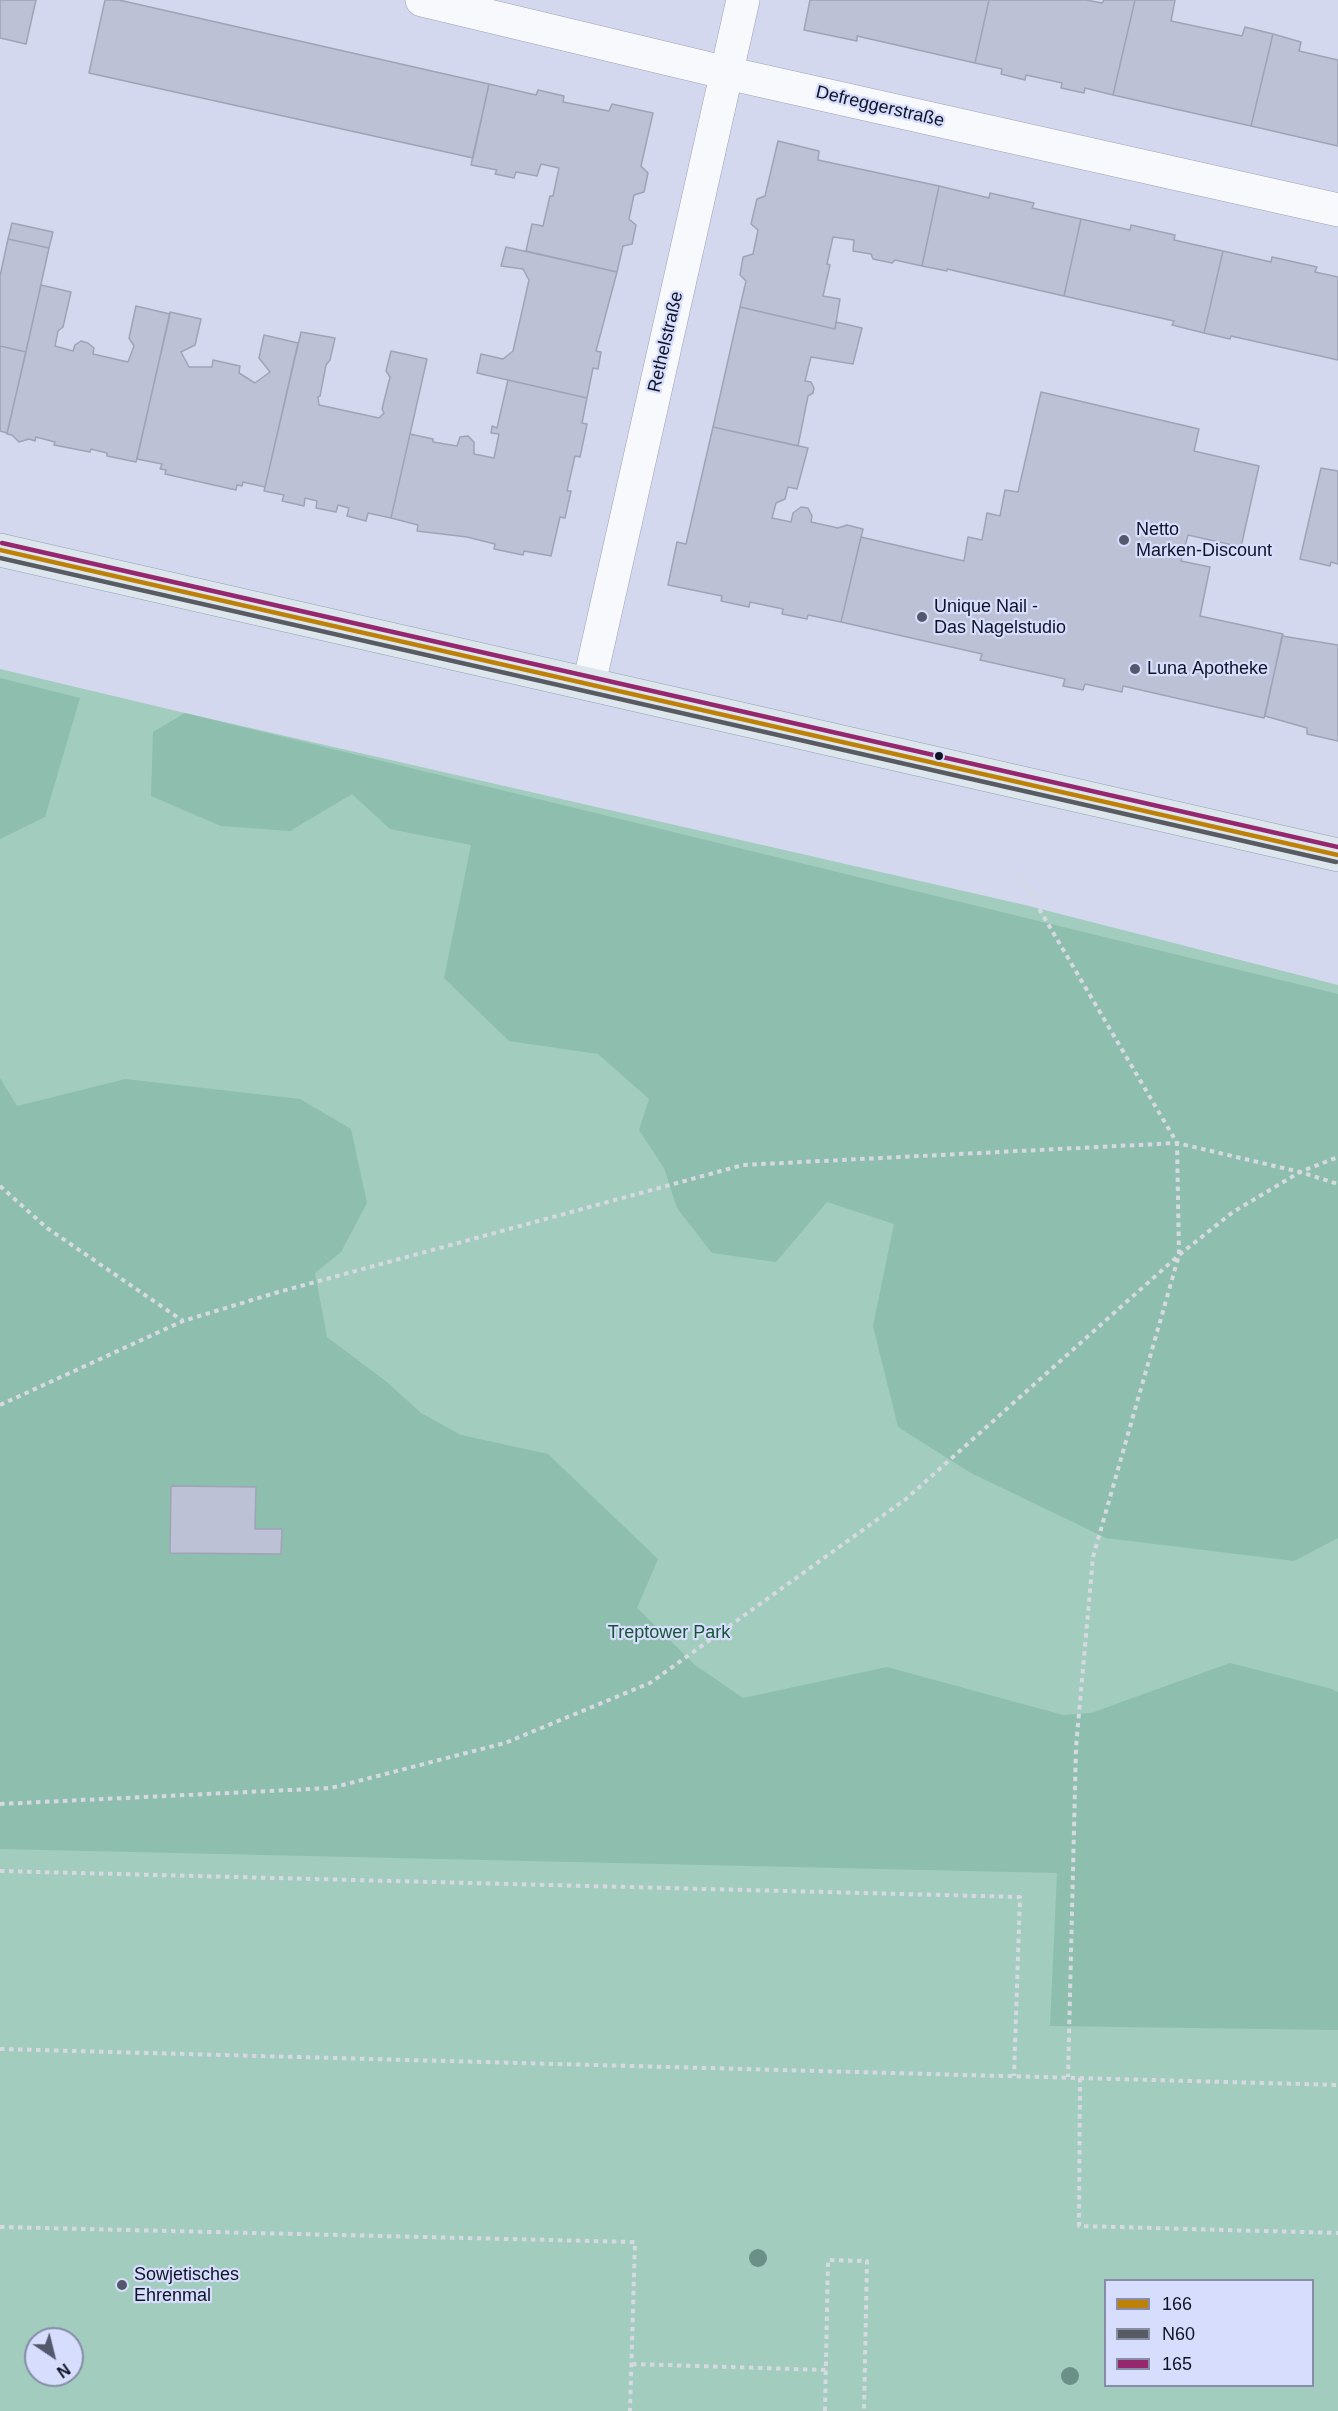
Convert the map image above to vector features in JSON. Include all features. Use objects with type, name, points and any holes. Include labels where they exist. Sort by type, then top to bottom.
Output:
[{"type":"main road","points":[[0,550],[1338,855]]},
{"type":"street","name":"Defreggerstraße","points":[[422,0],[727,73],[1338,210]]},
{"type":"street","name":"Rethelstraße","points":[[589,684],[743,0]]},
{"type":"path","points":[[1020,878],[1176,1143],[1179,1255],[1093,1557],[1076,1747],[1068,2077]]},
{"type":"path","points":[[0,1405],[183,1321],[275,1293],[743,1166],[1176,1143],[1300,1172],[1338,1184]]},
{"type":"path","points":[[0,1804],[331,1788],[505,1743],[650,1683],[906,1499],[1179,1255],[1233,1212],[1300,1172],[1338,1157]]},
{"type":"path","points":[[0,1186],[47,1228],[183,1321]]},
{"type":"path","points":[[0,1871],[1020,1897],[1014,2076]]},
{"type":"path","points":[[0,2049],[1338,2085]]},
{"type":"path","points":[[1080,2078],[1079,2226],[1338,2233]]},
{"type":"path","points":[[0,2227],[636,2242],[630,2411]]},
{"type":"path","points":[[825,2411],[828,2260],[867,2261],[864,2411]]},
{"type":"path","points":[[632,2364],[826,2370]]},
{"type":"green space","name":"Treptower Park","points":[[0,669],[1025,905],[1338,985],[1338,2411],[0,2411]]},
{"type":"green space","points":[[0,678],[80,698],[45,817],[0,839]]},
{"type":"green space","points":[[185,713],[1338,994],[1338,1538],[1294,1561],[1106,1538],[971,1473],[898,1427],[873,1326],[894,1224],[827,1202],[776,1262],[712,1253],[677,1208],[664,1168],[639,1130],[649,1099],[598,1054],[509,1041],[444,978],[471,845],[390,829],[352,794],[290,831],[221,826],[151,796],[153,732]]},
{"type":"green space","points":[[0,1078],[17,1106],[125,1079],[300,1099],[351,1129],[367,1203],[341,1252],[315,1273],[327,1337],[388,1383],[421,1413],[461,1435],[548,1454],[658,1559],[637,1608],[695,1665],[743,1698],[887,1667],[1063,1715],[1091,1713],[1230,1663],[1338,1692],[1338,2030],[1050,2026],[1057,1873],[0,1849]]},
{"type":"building","points":[[0,0],[36,0],[26,44],[0,38]]},
{"type":"building","points":[[105,0],[119,0],[489,84],[473,158],[89,73]]},
{"type":"building","points":[[810,0],[989,0],[975,63],[857,36],[857,41],[804,30]]},
{"type":"building","points":[[989,0],[1086,0],[1102,3],[1104,0],[1135,0],[1113,95],[1085,88],[1084,93],[1061,88],[1062,83],[1026,75],[1025,80],[1001,74],[1002,69],[975,63]]},
{"type":"building","points":[[1135,0],[1175,0],[1171,21],[1242,36],[1245,27],[1273,34],[1251,126],[1113,95]]},
{"type":"building","points":[[1273,34],[1301,42],[1299,51],[1338,60],[1338,146],[1251,126]]},
{"type":"building","points":[[489,84],[536,95],[538,90],[564,96],[563,102],[609,111],[612,104],[653,113],[641,166],[648,173],[644,192],[634,195],[629,219],[636,225],[632,244],[623,246],[617,272],[526,251],[532,224],[543,226],[559,168],[541,164],[537,176],[516,172],[514,178],[495,174],[497,170],[471,165]]},
{"type":"building","points":[[778,141],[819,151],[818,160],[939,186],[922,266],[895,260],[892,263],[873,259],[871,254],[853,251],[854,240],[833,237],[823,296],[840,299],[835,329],[740,307],[746,281],[740,275],[743,257],[753,254],[758,230],[751,224],[757,199],[765,196]]},
{"type":"building","points":[[939,186],[989,198],[990,193],[1034,203],[1032,208],[1081,219],[1064,296],[947,269],[947,271],[922,266]]},
{"type":"building","points":[[1081,219],[1130,230],[1131,225],[1175,235],[1174,240],[1223,251],[1204,333],[1172,325],[1174,321],[1064,296]]},
{"type":"building","points":[[12,223],[53,232],[49,248],[8,239]]},
{"type":"building","points":[[8,239],[49,248],[26,352],[0,346],[0,276]]},
{"type":"building","points":[[506,247],[617,272],[596,351],[601,352],[598,369],[593,368],[587,398],[477,373],[481,354],[503,359],[513,351],[529,280],[523,269],[501,266]]},
{"type":"building","points":[[1223,251],[1271,262],[1272,257],[1317,267],[1315,272],[1338,277],[1338,360],[1231,336],[1230,339],[1204,333]]},
{"type":"building","points":[[41,285],[71,292],[63,327],[58,331],[55,346],[73,351],[75,345],[81,341],[94,348],[93,354],[128,362],[134,346],[129,338],[136,306],[170,314],[136,462],[107,456],[107,453],[91,449],[90,452],[54,445],[55,442],[36,437],[35,441],[29,439],[19,442],[12,435],[7,434]]},
{"type":"building","points":[[740,307],[835,329],[836,322],[862,328],[853,364],[811,357],[805,381],[811,382],[814,388],[813,393],[808,396],[798,446],[713,427]]},
{"type":"building","points":[[170,312],[201,319],[195,345],[181,352],[189,367],[212,367],[213,360],[240,366],[239,373],[255,383],[270,372],[259,358],[264,335],[298,343],[265,487],[243,482],[242,486],[237,485],[236,490],[165,474],[166,470],[160,469],[162,464],[137,459]]},
{"type":"building","points":[[301,332],[335,338],[318,397],[319,405],[379,418],[384,413],[382,409],[390,377],[386,371],[391,351],[427,359],[391,518],[368,513],[366,521],[347,516],[349,508],[338,505],[336,512],[316,508],[317,501],[305,498],[304,506],[282,501],[284,495],[264,491]]},
{"type":"building","points":[[0,346],[26,352],[7,433],[0,431]]},
{"type":"building","points":[[508,380],[587,398],[582,423],[587,424],[580,457],[575,456],[567,491],[571,491],[565,518],[560,517],[551,556],[524,551],[523,555],[494,549],[495,544],[467,537],[417,531],[418,525],[391,518],[410,434],[433,439],[433,442],[457,446],[460,437],[468,436],[474,442],[474,454],[494,458],[499,434],[491,433],[492,426],[497,428]]},
{"type":"building","points":[[1041,392],[1199,429],[1194,451],[1259,466],[1241,547],[1188,535],[1181,561],[1210,567],[1200,616],[1283,634],[1264,718],[1123,686],[1122,692],[1085,684],[1083,690],[1063,686],[1065,679],[980,660],[982,654],[841,622],[861,537],[964,561],[968,537],[982,540],[987,513],[1000,516],[1005,490],[1018,492]]},
{"type":"building","points":[[713,427],[808,448],[797,489],[788,487],[785,499],[776,503],[772,518],[791,522],[793,513],[801,507],[808,508],[812,516],[811,522],[838,528],[847,525],[863,529],[841,622],[808,615],[807,619],[782,614],[783,609],[750,602],[749,607],[721,601],[722,596],[668,585],[677,542],[686,544]]},
{"type":"building","points":[[1321,468],[1338,471],[1338,564],[1331,562],[1330,566],[1300,559]]},
{"type":"building","points":[[1282,636],[1338,645],[1338,741],[1307,734],[1307,728],[1265,716]]},
{"type":"building","points":[[171,1486],[256,1487],[255,1529],[282,1529],[281,1554],[170,1553]]},
{"type":"transit line","name":"165","points":[[2,543],[1338,847]]},
{"type":"transit line","name":"166","points":[[0,550],[1338,855]]},
{"type":"transit line","name":"N60","points":[[0,558],[1336,862]]},
{"type":"place","name":"Netto Marken-Discount","points":[[1124,540]]},
{"type":"place","name":"Unique Nail - Das Nagelstudio","points":[[922,617]]},
{"type":"place","name":"Luna Apotheke","points":[[1135,669]]},
{"type":"place","name":"Sowjetisches Ehrenmal","points":[[122,2285]]}]
